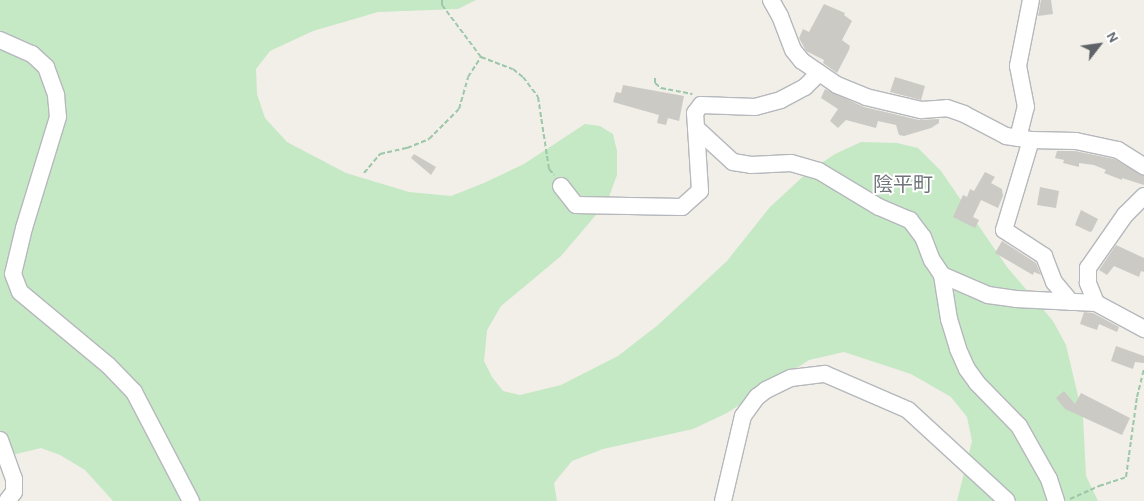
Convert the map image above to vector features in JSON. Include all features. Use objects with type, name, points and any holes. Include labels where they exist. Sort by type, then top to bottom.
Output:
[{"type":"street","points":[[771,0],[780,16],[793,50],[802,61],[837,85],[866,98],[921,110],[947,108],[964,114],[1006,136],[1076,142],[1118,150],[1144,166]]},
{"type":"street","points":[[1031,0],[1018,66],[1026,107],[1024,139],[1004,230],[1044,256],[1054,282],[1071,302]]},
{"type":"street","points":[[0,40],[32,54],[46,67],[56,95],[58,110],[58,117],[24,228],[13,274],[20,292],[108,365],[134,392],[191,501]]},
{"type":"street","points":[[561,186],[576,205],[682,207],[700,191],[695,113],[701,104],[755,107],[781,100],[804,87],[819,73]]},
{"type":"street","points":[[696,128],[733,162],[751,165],[791,163],[819,171],[879,207],[910,220],[923,237],[932,260],[942,275],[949,319],[958,349],[967,369],[977,383],[1020,426],[1055,496]]},
{"type":"street","points":[[1096,303],[1088,284],[1088,268],[1125,215],[1144,196]]},
{"type":"street","points":[[942,275],[988,295],[1016,299],[1096,303],[1144,329]]},
{"type":"street","points":[[724,501],[743,416],[757,396],[791,378],[825,374],[908,410],[1007,501]]},
{"type":"street","points":[[0,440],[14,479],[14,492],[7,501]]},
{"type":"path","points":[[442,0],[442,5],[482,58],[513,68],[524,77],[538,97],[549,169],[561,186]]},
{"type":"path","points":[[364,173],[380,154],[407,148],[429,138],[459,109],[468,77],[482,58]]},
{"type":"path","points":[[655,78],[655,83],[661,88],[696,94],[701,104]]},
{"type":"path","points":[[1055,496],[1070,499],[1099,486],[1126,478],[1137,397],[1144,369]]},
{"type":"green space","points":[[0,0],[476,0],[458,9],[378,12],[313,31],[270,51],[256,69],[257,94],[265,118],[287,142],[346,173],[409,192],[451,196],[524,164],[585,124],[600,126],[613,134],[617,151],[617,175],[607,202],[561,256],[501,306],[487,330],[484,361],[492,377],[503,391],[520,395],[561,385],[618,356],[658,325],[727,261],[770,207],[808,172],[835,154],[861,142],[897,143],[918,148],[941,171],[1007,267],[1053,321],[1066,345],[1083,417],[1086,476],[1098,501],[957,501],[972,441],[967,417],[951,397],[911,374],[844,352],[809,360],[727,413],[693,429],[603,449],[572,461],[554,483],[557,501],[113,501],[85,470],[60,455],[41,448],[12,455],[0,463]]},
{"type":"building","points":[[1041,0],[1051,0],[1053,14],[1038,16]]},
{"type":"building","points":[[824,4],[845,13],[844,15],[852,21],[842,40],[850,46],[849,50],[837,73],[823,63],[824,60],[806,51],[799,38],[803,29],[809,32]]},
{"type":"building","points":[[895,77],[925,86],[921,100],[890,92]]},
{"type":"building","points":[[623,85],[684,96],[679,121],[668,118],[666,125],[657,123],[659,115],[613,102],[616,92],[621,93]]},
{"type":"building","points":[[825,89],[864,107],[919,120],[939,119],[939,123],[931,128],[904,136],[899,135],[896,125],[878,121],[876,128],[846,120],[838,128],[830,121],[838,109],[821,98]]},
{"type":"building","points":[[1057,151],[1075,151],[1114,159],[1144,176],[1144,185],[1122,178],[1122,180],[1104,173],[1106,170],[1094,165],[1079,163],[1079,167],[1063,163],[1064,160],[1055,158]]},
{"type":"building","points":[[414,154],[436,167],[431,175],[411,158]]},
{"type":"building","points":[[985,172],[995,177],[991,183],[1002,189],[1003,196],[998,208],[981,200],[973,217],[979,220],[975,228],[953,217],[963,195],[967,197],[970,189],[974,191]]},
{"type":"building","points":[[1040,187],[1059,191],[1056,208],[1037,205]]},
{"type":"building","points":[[1081,210],[1098,219],[1090,232],[1075,225]]},
{"type":"building","points":[[1002,241],[1036,263],[1041,275],[1034,272],[1033,275],[995,253]]},
{"type":"building","points":[[1116,245],[1144,258],[1144,272],[1141,271],[1139,277],[1114,266],[1107,275],[1099,270]]},
{"type":"building","points":[[1084,312],[1093,313],[1119,327],[1117,332],[1099,324],[1097,330],[1080,324]]},
{"type":"building","points":[[1116,346],[1144,356],[1144,363],[1135,362],[1133,369],[1111,361]]},
{"type":"building","points":[[1064,391],[1075,404],[1081,393],[1130,418],[1122,435],[1065,409],[1056,398]]},
{"type":"district","name":"陰平町","points":[[903,184]]}]
